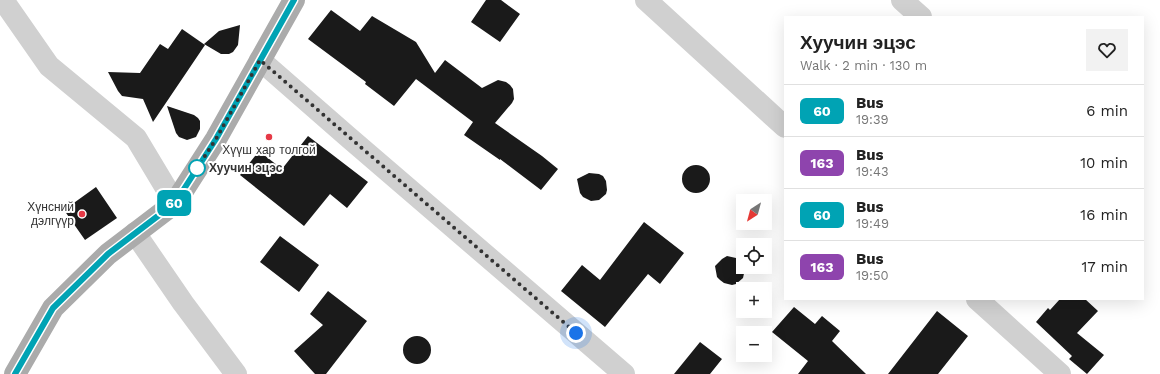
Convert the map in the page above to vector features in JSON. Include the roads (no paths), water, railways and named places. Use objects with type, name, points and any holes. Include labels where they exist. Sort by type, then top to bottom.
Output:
[{"type":"main road","points":[[15,374],[53,308],[108,254],[175,203],[216,139],[294,0]]},
{"type":"street","points":[[0,6],[3,0],[49,66],[136,138],[175,203]]},
{"type":"street","points":[[646,0],[784,126]]},
{"type":"street","points":[[902,0],[920,16]]},
{"type":"street","points":[[260,60],[624,374]]},
{"type":"street","points":[[136,233],[183,303],[236,374]]},
{"type":"street","points":[[978,300],[1060,374]]},
{"type":"place","name":"Хүүш хар толгой","points":[[269,137]]},
{"type":"place","name":"Хуучин эцэс","points":[[197,168]]},
{"type":"place","name":"Хүнсний дэлгүүр","points":[[82,214]]}]
